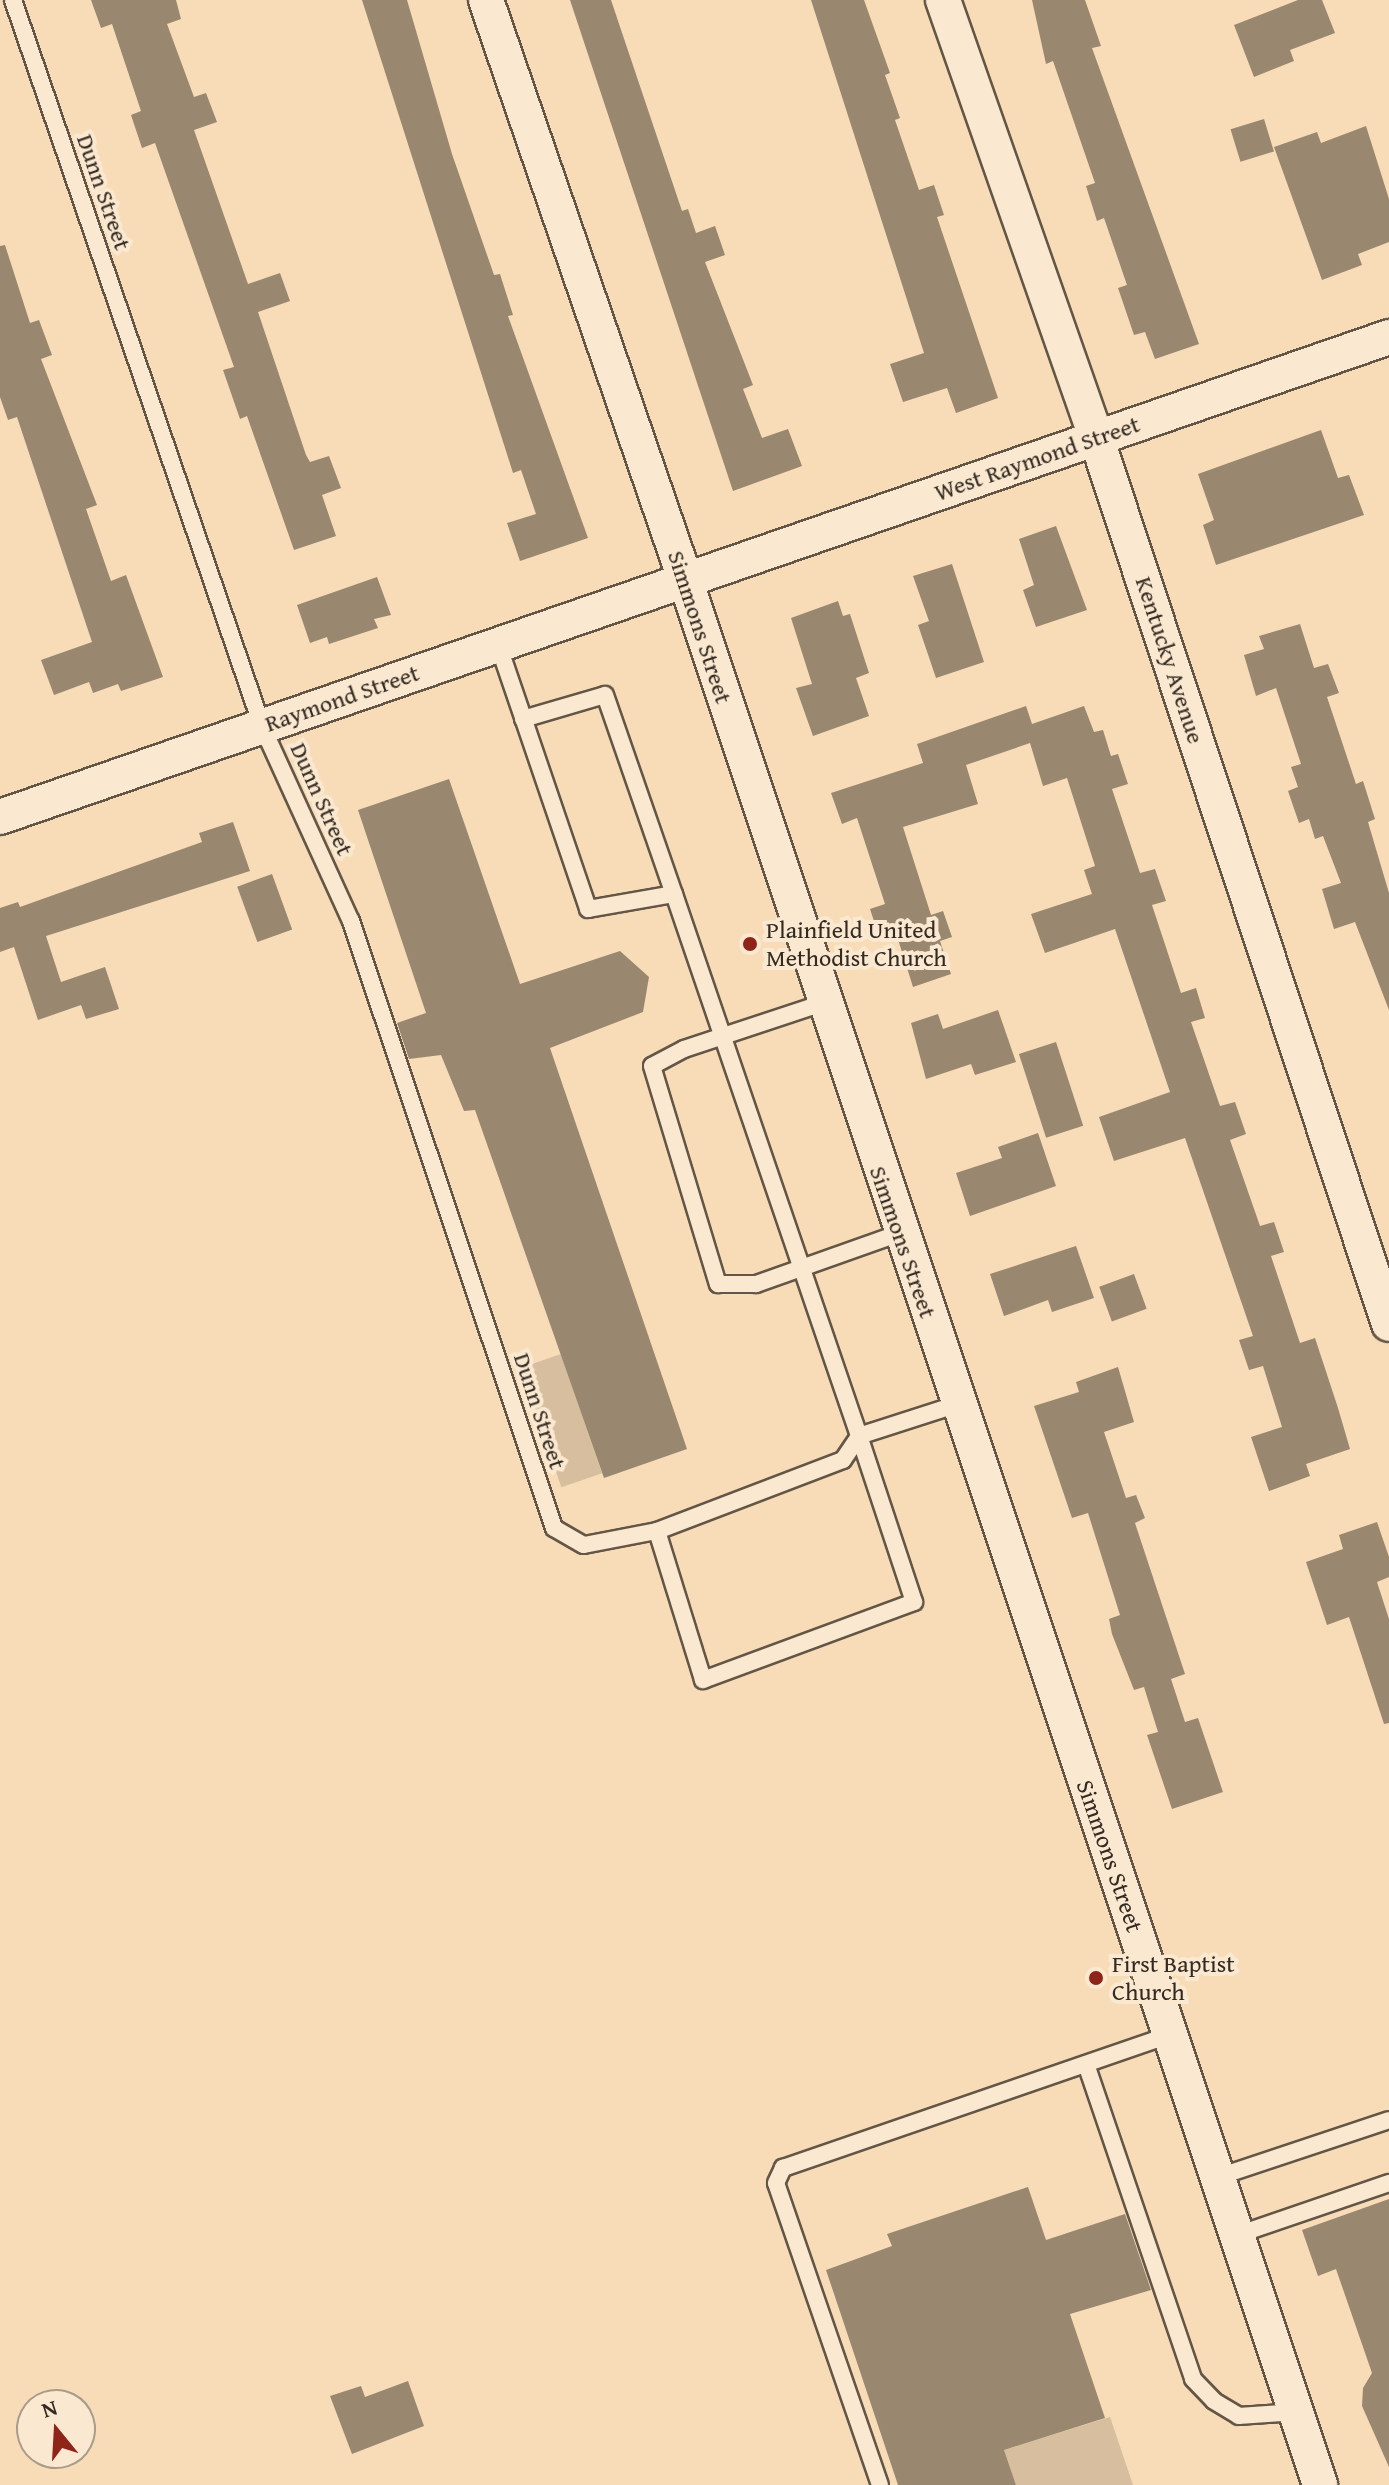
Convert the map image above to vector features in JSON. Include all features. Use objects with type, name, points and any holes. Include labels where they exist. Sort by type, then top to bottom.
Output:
[{"type":"street","name":"Simmons Street","points":[[486,0],[685,579],[823,1003],[1320,2485]]},
{"type":"street","name":"Kentucky Avenue","points":[[943,0],[1096,437],[1389,1324]]},
{"type":"street","name":"West Raymond Street","points":[[685,579],[1389,337]]},
{"type":"street","name":"Raymond Street","points":[[0,817],[685,579]]},
{"type":"lane","name":"Dunn Street","points":[[13,0],[262,726],[351,921],[554,1528],[584,1545],[657,1531]]},
{"type":"lane","points":[[498,644],[588,909],[674,894]]},
{"type":"lane","points":[[523,719],[605,695],[720,1037],[803,1268],[859,1436],[914,1602],[703,1680],[657,1531],[843,1460],[859,1436],[958,1404]]},
{"type":"lane","points":[[823,1003],[720,1037],[652,1066],[718,1284],[756,1284],[900,1233]]},
{"type":"lane","points":[[880,2485],[776,2183],[783,2168],[1170,2035]]},
{"type":"lane","points":[[1086,2064],[1193,2379],[1214,2401],[1239,2416],[1296,2412]]},
{"type":"lane","points":[[1218,2177],[1389,2120]]},
{"type":"lane","points":[[1237,2235],[1389,2183]]},
{"type":"shaded area","points":[[561,1354],[602,1473],[561,1487],[520,1368]]},
{"type":"shaded area","points":[[1110,2417],[1133,2485],[1016,2485],[1004,2450]]},
{"type":"building","points":[[91,0],[176,0],[181,19],[167,24],[194,97],[206,93],[217,122],[194,130],[248,284],[280,273],[290,301],[258,312],[306,455],[310,462],[329,456],[341,488],[322,495],[336,536],[294,550],[247,416],[240,419],[223,370],[234,367],[155,143],[142,148],[131,115],[141,111],[112,24],[101,28]]},
{"type":"building","points":[[362,0],[407,0],[452,154],[494,275],[500,274],[513,315],[508,316],[588,538],[520,561],[507,523],[536,514],[521,470],[513,473]]},
{"type":"building","points":[[570,0],[611,0],[682,211],[688,209],[696,233],[715,226],[725,255],[705,262],[753,385],[743,389],[762,438],[788,429],[802,466],[733,491]]},
{"type":"building","points":[[811,0],[864,0],[890,73],[885,75],[900,118],[895,120],[919,190],[934,185],[944,215],[937,217],[998,398],[956,413],[947,388],[903,402],[890,364],[924,353]]},
{"type":"building","points":[[1032,0],[1085,0],[1101,46],[1092,48],[1199,344],[1155,359],[1145,332],[1134,335],[1118,288],[1127,285],[1104,218],[1097,221],[1086,186],[1095,183],[1053,61],[1046,64]]},
{"type":"building","points":[[1298,0],[1322,0],[1335,33],[1290,50],[1294,61],[1254,77],[1234,25]]},
{"type":"building","points":[[1264,119],[1274,152],[1240,162],[1231,129]]},
{"type":"building","points":[[1366,126],[1389,199],[1389,242],[1358,254],[1362,265],[1322,280],[1274,147],[1317,132],[1321,143]]},
{"type":"building","points":[[5,245],[30,323],[39,320],[52,355],[41,359],[97,505],[86,509],[111,581],[126,575],[163,677],[121,691],[118,684],[93,693],[89,682],[54,695],[41,660],[92,642],[17,417],[8,420],[0,397],[0,246]]},
{"type":"building","points":[[1321,430],[1338,478],[1349,475],[1364,515],[1216,565],[1203,525],[1214,520],[1198,474]]},
{"type":"building","points":[[1056,526],[1087,610],[1036,627],[1023,590],[1034,585],[1019,539]]},
{"type":"building","points":[[952,564],[984,662],[936,678],[918,625],[929,621],[913,576]]},
{"type":"building","points":[[377,577],[391,615],[374,619],[378,628],[329,644],[327,637],[310,643],[297,605]]},
{"type":"building","points":[[838,601],[843,616],[850,614],[869,673],[856,678],[869,716],[813,736],[796,688],[812,684],[791,618]]},
{"type":"building","points":[[1300,624],[1314,668],[1328,664],[1339,693],[1327,697],[1356,784],[1363,781],[1375,819],[1368,822],[1389,893],[1389,1010],[1355,922],[1334,929],[1322,889],[1341,883],[1323,836],[1315,839],[1309,819],[1299,823],[1288,791],[1298,787],[1291,767],[1301,764],[1276,688],[1256,696],[1244,655],[1264,649],[1259,636]]},
{"type":"building","points":[[1026,706],[1032,724],[1084,706],[1094,732],[1103,730],[1111,756],[1118,754],[1128,784],[1112,789],[1140,873],[1155,869],[1166,901],[1152,905],[1181,993],[1196,988],[1205,1018],[1191,1022],[1220,1106],[1235,1102],[1246,1134],[1230,1140],[1260,1226],[1274,1222],[1284,1252],[1271,1256],[1300,1343],[1315,1338],[1338,1408],[1350,1449],[1306,1464],[1310,1476],[1269,1491],[1251,1437],[1282,1427],[1263,1366],[1249,1370],[1239,1340],[1253,1336],[1185,1138],[1114,1161],[1099,1117],[1170,1092],[1115,929],[1045,953],[1031,914],[1092,894],[1084,870],[1095,866],[1067,778],[1043,786],[1030,743],[966,765],[978,804],[903,827],[931,915],[943,911],[952,937],[940,941],[951,974],[913,987],[896,933],[880,939],[870,909],[885,904],[857,818],[842,824],[831,793],[923,763],[917,744]]},
{"type":"building","points":[[449,779],[520,984],[620,951],[649,977],[643,1012],[550,1048],[687,1449],[604,1478],[475,1110],[464,1111],[441,1055],[409,1059],[397,1023],[426,1013],[358,810]]},
{"type":"building","points":[[233,822],[250,871],[46,936],[61,982],[105,967],[119,1009],[86,1019],[81,1005],[38,1020],[14,947],[0,952],[0,908],[18,902],[20,907],[202,842],[199,833]]},
{"type":"building","points":[[272,874],[292,929],[257,942],[237,887]]},
{"type":"building","points":[[998,1010],[1016,1062],[975,1075],[971,1064],[926,1079],[911,1023],[938,1014],[943,1029]]},
{"type":"building","points":[[1056,1042],[1083,1126],[1046,1138],[1019,1054]]},
{"type":"building","points":[[1038,1133],[1056,1186],[970,1216],[956,1173],[1002,1158],[998,1147]]},
{"type":"building","points":[[1076,1246],[1094,1298],[1052,1312],[1048,1300],[1004,1316],[990,1274]]},
{"type":"building","points":[[1134,1274],[1147,1309],[1112,1321],[1099,1287]]},
{"type":"building","points":[[1118,1367],[1134,1422],[1104,1432],[1126,1498],[1136,1495],[1145,1518],[1135,1523],[1185,1674],[1171,1679],[1185,1722],[1198,1718],[1223,1792],[1172,1809],[1147,1735],[1158,1732],[1144,1687],[1134,1690],[1112,1634],[1109,1619],[1120,1615],[1088,1513],[1072,1518],[1034,1406],[1079,1392],[1076,1382]]},
{"type":"building","points":[[1377,1522],[1389,1557],[1389,1577],[1377,1582],[1389,1619],[1389,1723],[1384,1724],[1349,1617],[1327,1625],[1306,1562],[1343,1549],[1339,1535]]},
{"type":"building","points":[[1028,2187],[1046,2240],[1125,2214],[1151,2290],[1070,2314],[1105,2418],[1004,2450],[1016,2485],[898,2485],[826,2270],[892,2246],[887,2234]]},
{"type":"building","points":[[1389,2199],[1389,2467],[1362,2406],[1363,2388],[1372,2373],[1336,2269],[1318,2276],[1302,2230]]},
{"type":"building","points":[[408,2381],[424,2426],[352,2454],[330,2396],[361,2386],[365,2397]]},
{"type":"place","name":"Plainfield United Methodist Church","points":[[750,944]]},
{"type":"place","name":"First Baptist Church","points":[[1096,1978]]}]
